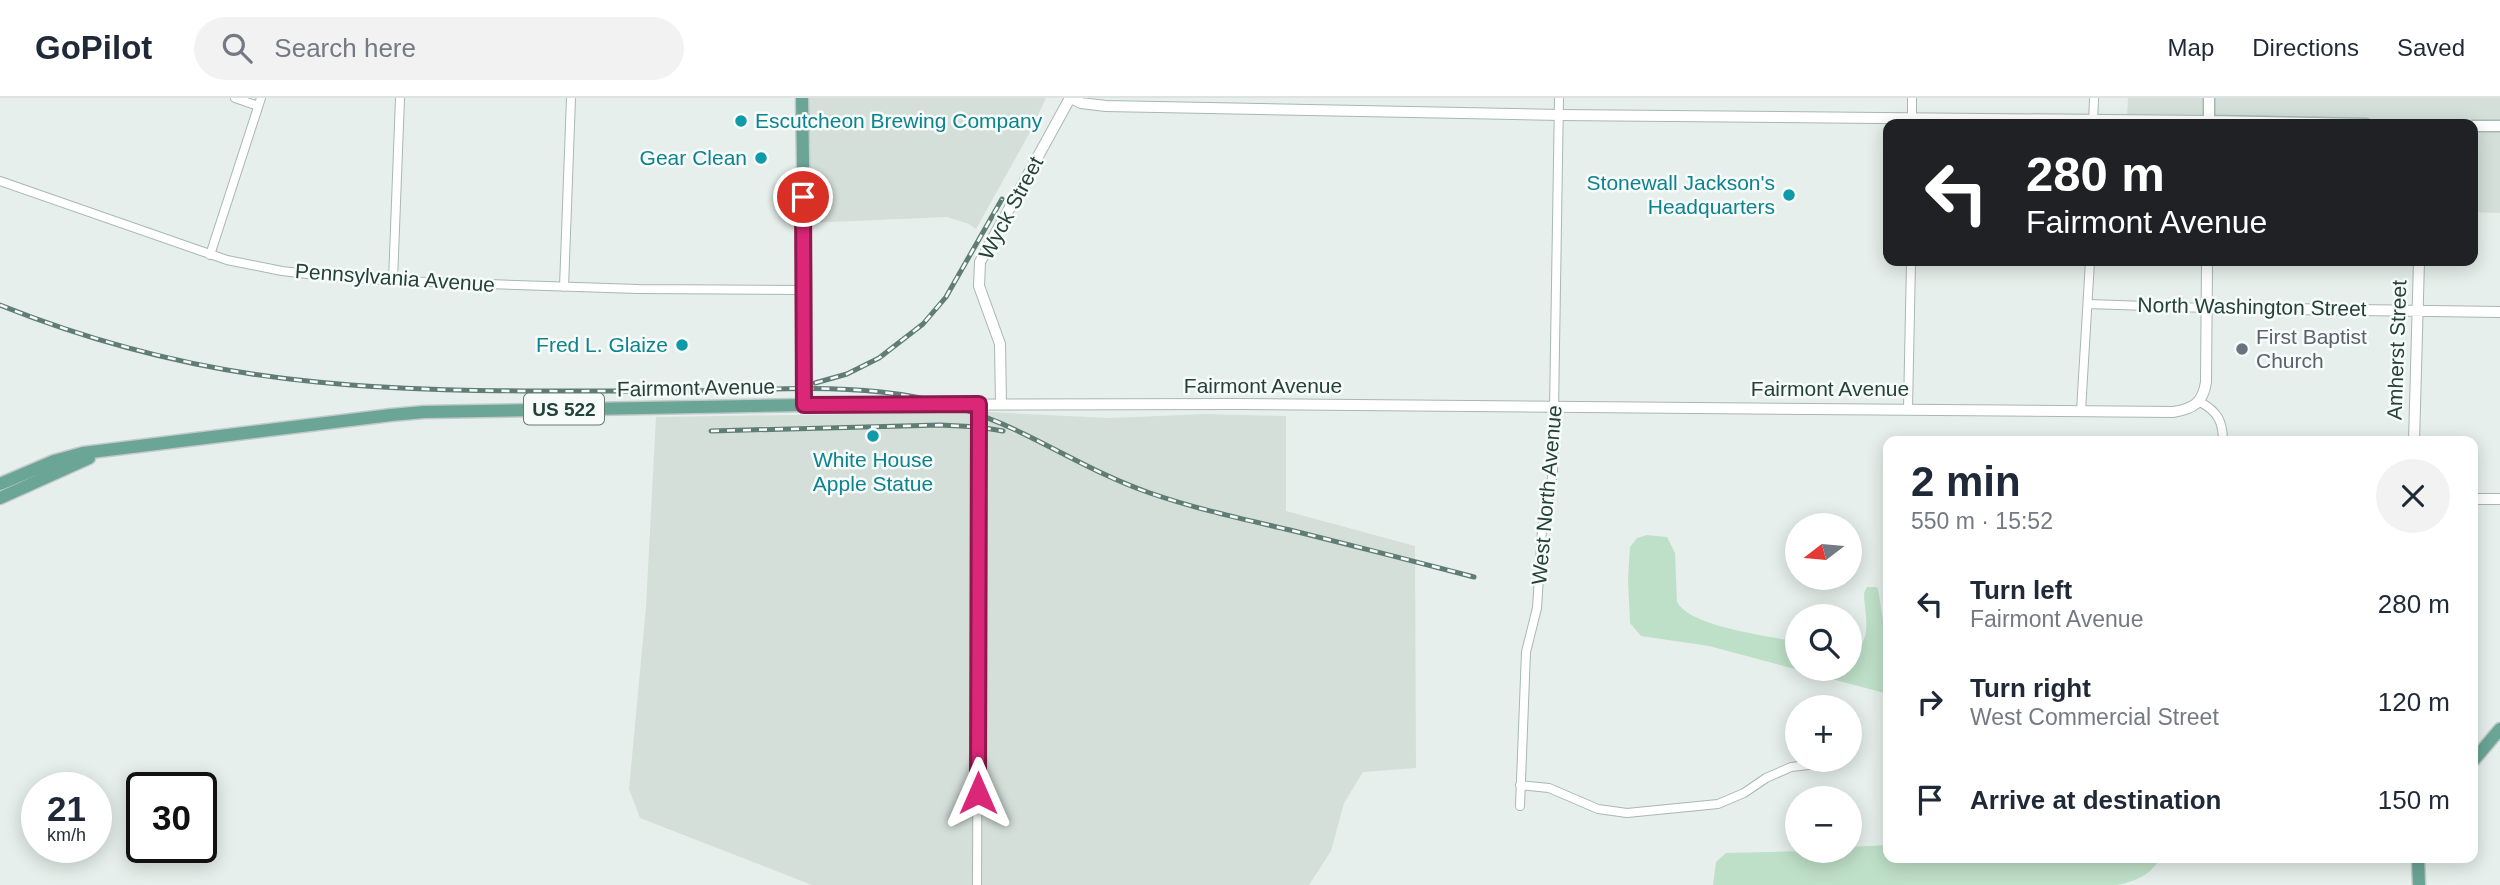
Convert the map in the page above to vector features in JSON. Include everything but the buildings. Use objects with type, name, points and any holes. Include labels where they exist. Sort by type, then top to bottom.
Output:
[{"type":"main road","points":[[802,98],[804,405]]},
{"type":"main road","points":[[2208,119],[2209,98]]},
{"type":"main road","points":[[2478,126],[2500,127]]},
{"type":"main road","name":"Fairmont Avenue","points":[[118,449],[424,412],[804,405]]},
{"type":"main road","name":"US 522","points":[[0,484],[67,456],[118,449]]},
{"type":"main road","name":"US 522","points":[[0,498],[76,463],[118,449]]},
{"type":"main road","points":[[2478,755],[2500,729]]},
{"type":"main road","points":[[2418,863],[2419,884]]},
{"type":"main road","points":[[2419,884],[2425,863]]},
{"type":"street","points":[[210,255],[260,102],[235,98]]},
{"type":"street","points":[[393,281],[400,98]]},
{"type":"street","points":[[564,286],[571,98]]},
{"type":"street","points":[[1071,98],[1081,103],[1106,106],[1883,121]]},
{"type":"street","name":"Wyck Street","points":[[1001,404],[1000,344],[979,286],[980,262],[1071,98]]},
{"type":"street","name":"West North Avenue","points":[[1520,806],[1526,652],[1537,608],[1542,530],[1553,473],[1559,98]]},
{"type":"street","points":[[1912,98],[1912,119]]},
{"type":"street","points":[[2093,119],[2094,98]]},
{"type":"street","name":"Pennsylvania Avenue","points":[[0,181],[210,255],[277,270],[393,281],[805,290]]},
{"type":"street","points":[[1908,409],[1911,266]]},
{"type":"street","points":[[2081,411],[2090,266]]},
{"type":"street","points":[[2207,266],[2206,382],[2204,396],[2200,402],[2214,410],[2222,425],[2223,436]]},
{"type":"street","name":"Amherst Street","points":[[2414,436],[2419,266]]},
{"type":"street","name":"North Washington Street","points":[[2088,304],[2500,312]]},
{"type":"street","name":"Fairmont Avenue","points":[[804,405],[1236,404],[2173,412],[2183,411],[2200,402]]},
{"type":"street","points":[[977,885],[979,404]]},
{"type":"street","points":[[2478,499],[2500,499]]},
{"type":"street","points":[[1520,785],[1549,788],[1598,809],[1627,813],[1718,804],[1785,770]]},
{"type":"shaded area","points":[[806,98],[1046,98],[976,229],[947,217],[807,223]]},
{"type":"shaded area","points":[[2128,98],[2500,98],[2500,213],[2478,212],[2478,119],[2127,117]]},
{"type":"shaded area","points":[[988,412],[1110,418],[1206,414],[1286,416],[1286,511],[1415,546],[1416,768],[1363,772],[1344,803],[1331,851],[1309,885],[812,885],[640,818],[629,789],[646,607],[656,417]]},
{"type":"green space","points":[[1647,535],[1667,537],[1675,553],[1677,602],[1685,611],[1714,624],[1785,640],[1785,666],[1709,646],[1641,636],[1630,623],[1630,547],[1637,538]]},
{"type":"green space","points":[[1867,587],[1878,589],[1883,621],[1883,693],[1840,681],[1862,681],[1862,643],[1866,627],[1864,593]]},
{"type":"green space","points":[[1883,845],[1883,863],[2156,863],[2142,876],[2117,885],[1713,885],[1716,862],[1726,853],[1785,852],[1785,863],[1862,863],[1862,846]]},
{"type":"railway","points":[[815,383],[847,374],[879,358],[923,324],[946,297],[1002,199]]},
{"type":"railway","points":[[0,305],[77,332],[156,355],[236,371],[317,382],[489,391],[826,389],[881,392],[918,398],[991,419],[1087,466],[1167,499],[1474,577]]},
{"type":"railway","points":[[711,431],[940,425],[1003,431]]},
{"type":"place","name":"Escutcheon Brewing Company","points":[[741,121]]},
{"type":"place","name":"Gear Clean","points":[[761,158]]},
{"type":"place","name":"Stonewall Jackson's Headquarters","points":[[1789,195]]},
{"type":"place","name":"Fred L. Glaize","points":[[682,345]]},
{"type":"place","name":"First Baptist Church","points":[[2242,349]]},
{"type":"place","name":"White House Apple Statue","points":[[873,436]]},
{"type":"route","points":[[803,197],[804,405],[979,404],[978,793]]}]
